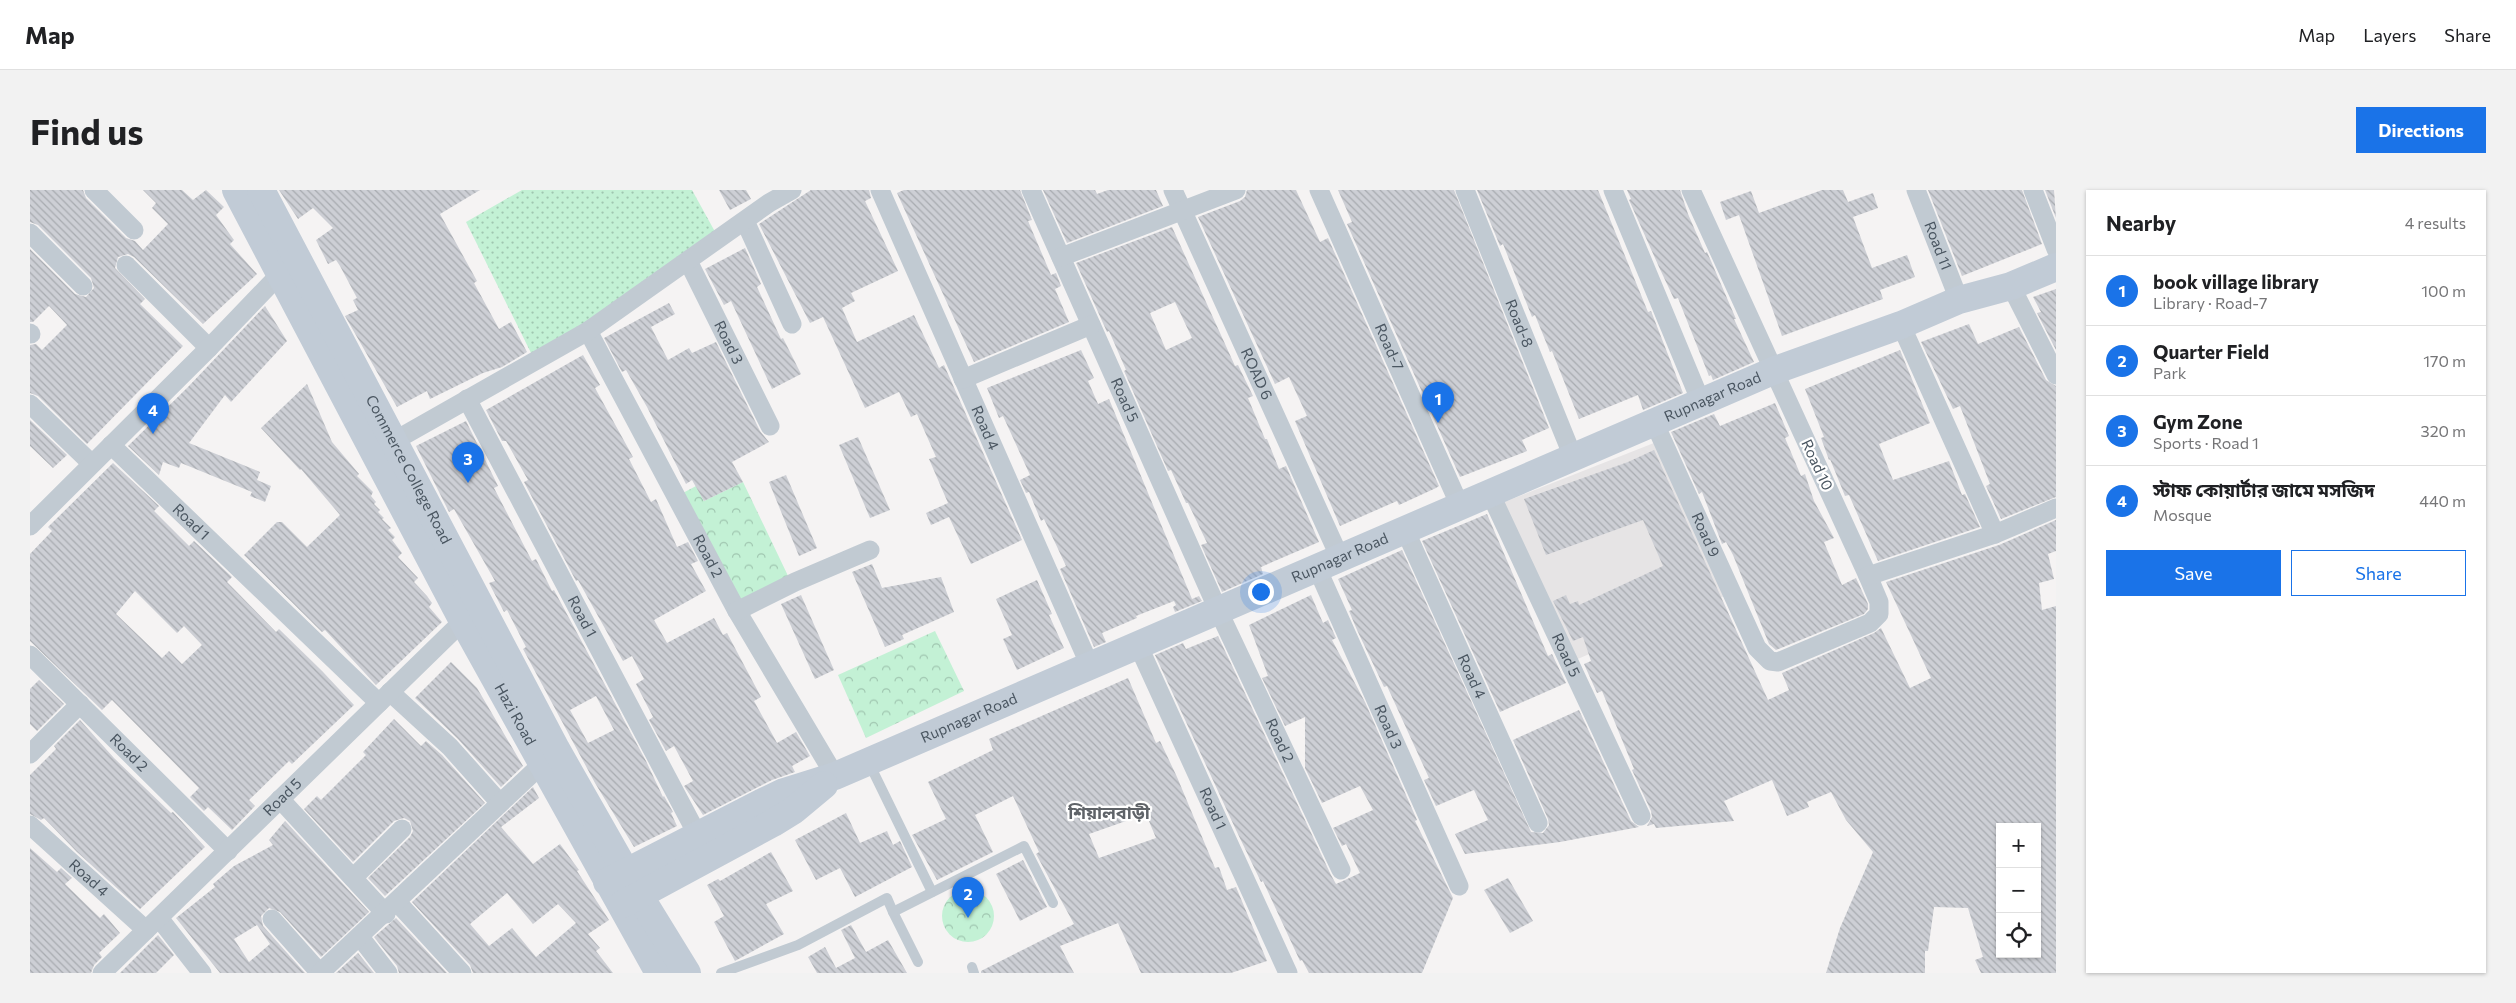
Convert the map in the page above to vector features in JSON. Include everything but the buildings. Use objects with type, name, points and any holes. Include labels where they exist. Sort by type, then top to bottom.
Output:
[{"type":"street","points":[[94,190],[134,230]]},
{"type":"street","name":"Commerce College Road","points":[[236,190],[280,273],[384,447]]},
{"type":"street","name":"Commerce College Road","points":[[261,190],[384,447],[549,756]]},
{"type":"street","points":[[384,447],[588,331],[745,221],[766,196],[792,190]]},
{"type":"street","name":"Road 4","points":[[880,190],[1090,666]]},
{"type":"street","name":"Road 5","points":[[1031,190],[1218,610]]},
{"type":"street","name":"ROAD 6","points":[[1173,190],[1329,563]]},
{"type":"street","points":[[1061,258],[1236,190]]},
{"type":"street","name":"Road-7","points":[[1319,190],[1460,506]]},
{"type":"street","name":"Road-8","points":[[1465,190],[1573,457]]},
{"type":"street","points":[[1613,190],[1701,402]]},
{"type":"street","name":"Road 10","points":[[1690,190],[1880,602],[1879,614],[1870,623],[1778,662],[1770,661],[1757,648]]},
{"type":"street","name":"Road 11","points":[[1916,190],[1960,300]]},
{"type":"street","points":[[2033,190],[2056,249]]},
{"type":"street","points":[[745,221],[792,324]]},
{"type":"street","points":[[30,233],[83,286]]},
{"type":"street","name":"Road 3","points":[[688,261],[770,426]]},
{"type":"street","points":[[126,265],[209,348]]},
{"type":"street","name":"Rupnagar Road","points":[[617,877],[697,834],[784,792],[835,776],[868,762],[1772,371],[1901,325],[1960,300],[2012,286],[2056,267]]},
{"type":"street","points":[[30,526],[209,348],[280,273]]},
{"type":"street","points":[[2012,286],[2056,375]]},
{"type":"street","points":[[963,379],[1091,325]]},
{"type":"street","points":[[1901,325],[1995,534]]},
{"type":"street","name":"Road 2","points":[[588,331],[737,611],[835,776]]},
{"type":"street","name":"Road 1","points":[[467,399],[697,834]]},
{"type":"street","points":[[30,404],[92,464]]},
{"type":"street","name":"Road 9","points":[[1654,422],[1757,648]]},
{"type":"street","name":"Road 1","points":[[111,445],[384,698],[450,747],[500,803]]},
{"type":"street","name":"Hazi Road","points":[[384,447],[463,621],[549,756],[630,900],[659,973]]},
{"type":"street","name":"Road 5","points":[[1490,493],[1641,816]]},
{"type":"street","points":[[1868,576],[1995,534],[2056,508]]},
{"type":"street","name":"Road 4","points":[[1404,530],[1538,823]]},
{"type":"street","points":[[737,611],[794,582],[870,550]]},
{"type":"street","name":"Road 3","points":[[1329,563],[1459,886]]},
{"type":"street","name":"Road 2","points":[[1218,610],[1341,870]]},
{"type":"street","name":"Road 5","points":[[102,973],[463,621]]},
{"type":"street","name":"Road 1","points":[[1138,645],[1288,973]]},
{"type":"street","name":"Road 2","points":[[30,654],[228,851]]},
{"type":"street","points":[[30,754],[80,704]]},
{"type":"street","points":[[272,919],[320,973],[391,908],[549,756]]},
{"type":"street","points":[[687,973],[630,900],[774,823],[794,810],[835,776]]},
{"type":"street","points":[[280,799],[353,878],[391,908],[462,973]]},
{"type":"street","name":"Road 4","points":[[30,825],[152,924],[202,973]]},
{"type":"street","points":[[353,878],[402,830]]},
{"type":"street","points":[[360,937],[388,973]]},
{"type":"lane","points":[[868,762],[932,892]]},
{"type":"lane","points":[[893,912],[1024,846],[1053,903]]},
{"type":"lane","points":[[721,973],[798,945],[887,898],[918,962]]},
{"type":"shaded area","points":[[1659,441],[1727,595],[1573,661],[1502,503]]},
{"type":"green space","points":[[522,190],[692,190],[719,239],[535,361],[466,222]]},
{"type":"green space","points":[[743,482],[790,580],[739,607],[681,494],[696,486],[704,501]]},
{"type":"green space","points":[[935,631],[964,691],[866,738],[838,675]]},
{"type":"green space","points":[[963,890],[973,890],[987,897],[994,911],[994,921],[987,935],[973,942],[963,942],[953,938],[946,931],[942,921],[942,911],[946,901],[953,894]]},
{"type":"place","name":"book village library","points":[[1438,423]]},
{"type":"place","name":"স্টাফ কোয়ার্টার জামে মসজিদ","points":[[153,434]]},
{"type":"place","name":"Gym Zone","points":[[468,483]]},
{"type":"place","name":"Quarter Field","points":[[968,918]]},
{"type":"district","name":"শিয়ালবাড়ী","points":[[1109,813]]}]
